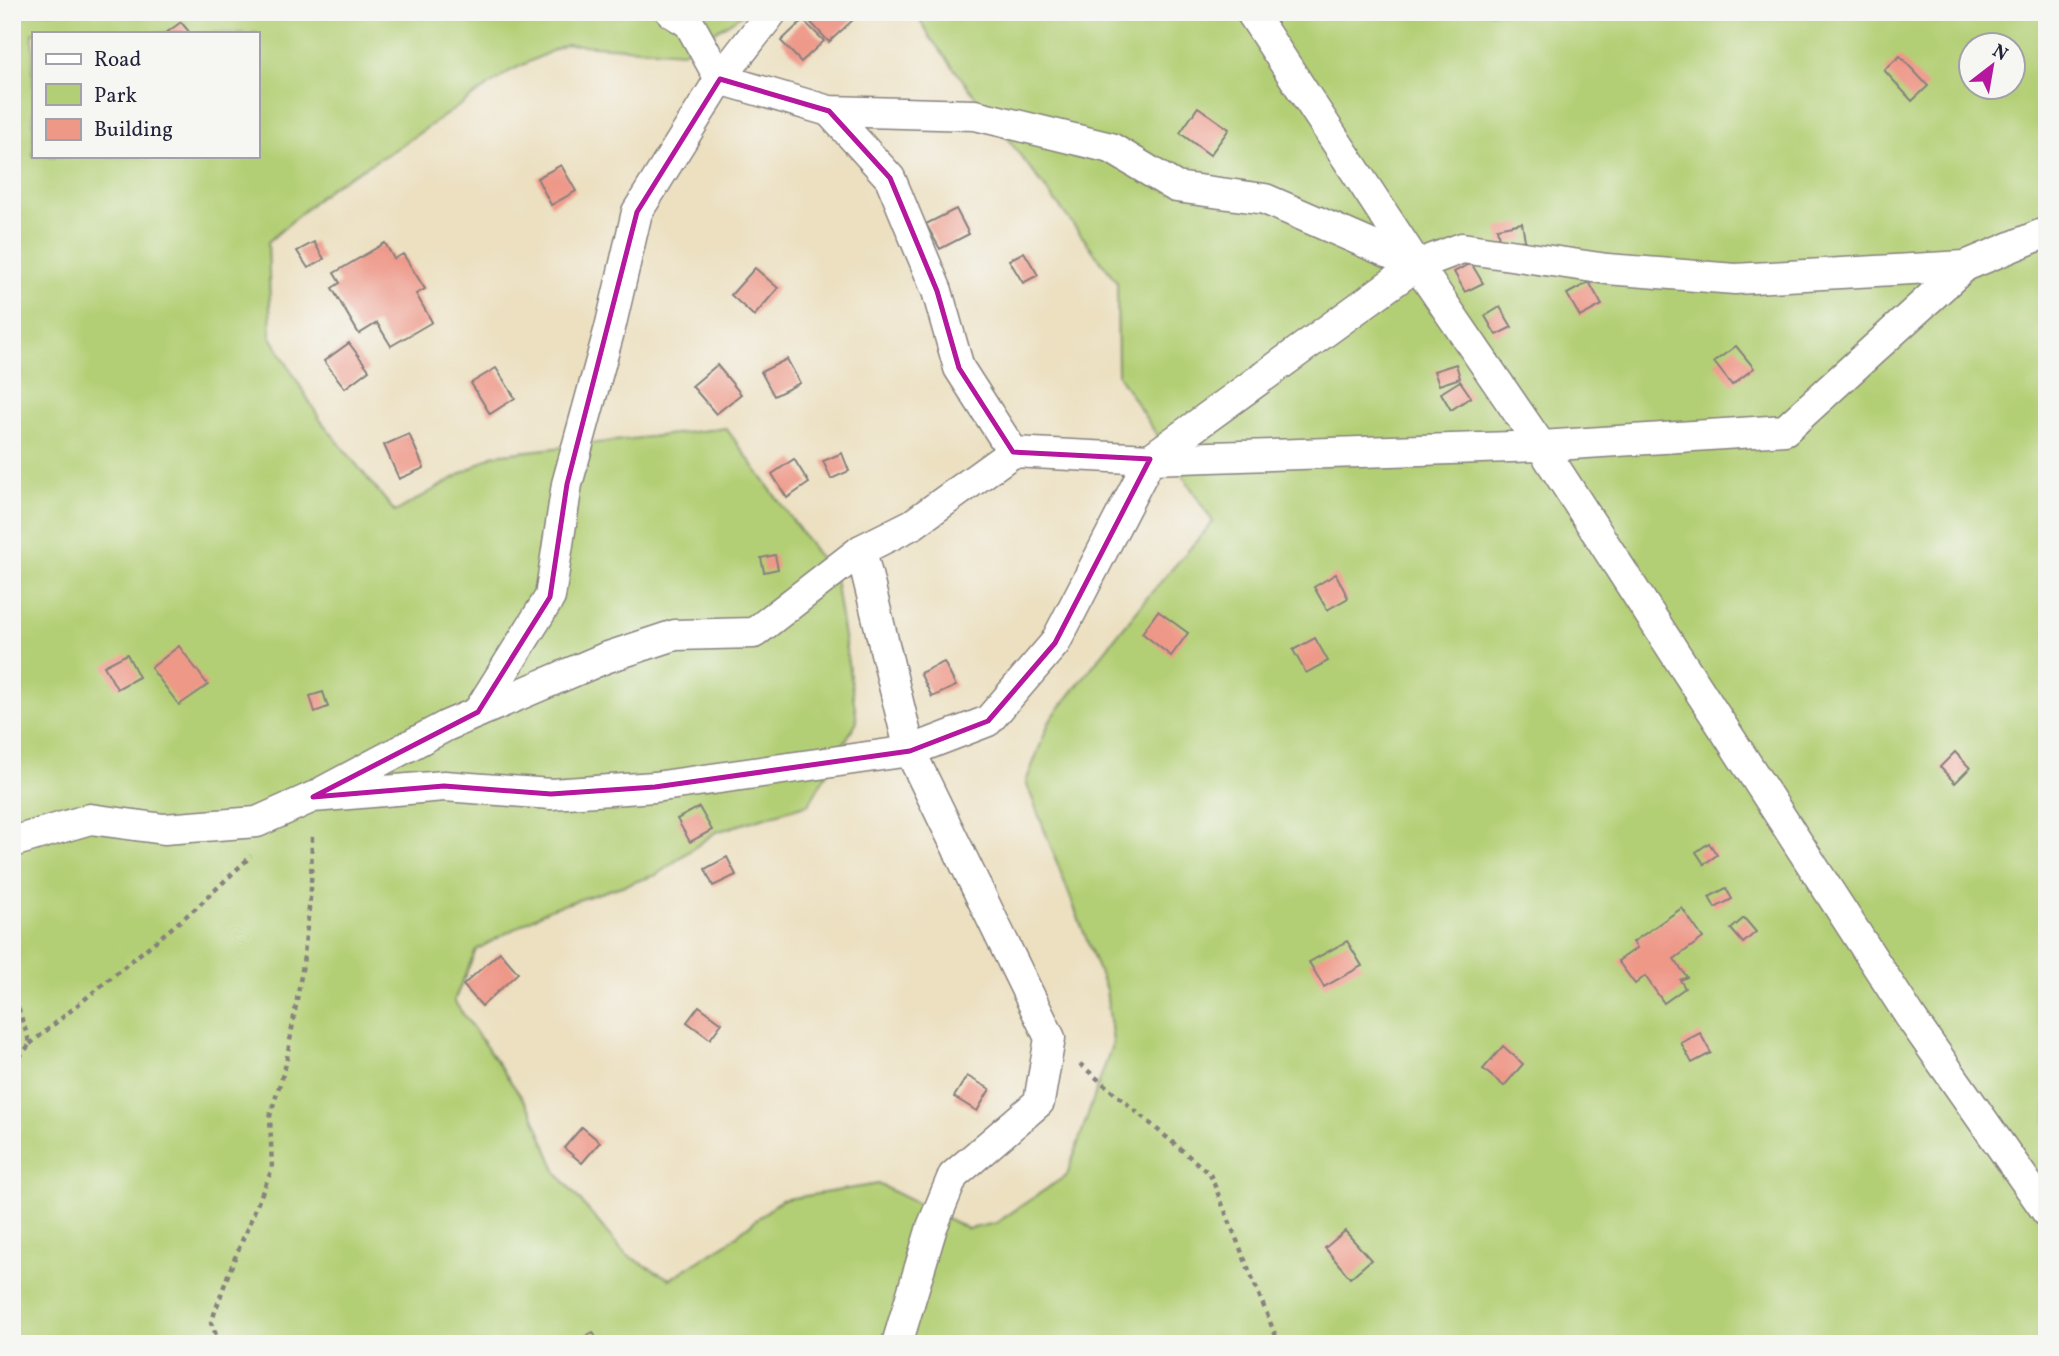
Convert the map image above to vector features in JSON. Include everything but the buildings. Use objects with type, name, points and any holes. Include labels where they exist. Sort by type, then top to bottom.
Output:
[{"type":"street","points":[[671,12],[689,23],[720,79],[829,111],[975,115],[1111,148],[1176,187],[1265,198],[1418,265]]},
{"type":"street","points":[[478,712],[550,597],[566,484],[610,328],[637,212],[720,79],[772,12]]},
{"type":"street","points":[[1251,12],[1541,446],[1903,1006],[2047,1212]]},
{"type":"street","points":[[829,111],[890,178],[937,291],[959,368],[1013,452]]},
{"type":"street","points":[[313,797],[444,786],[551,794],[655,788],[910,751],[988,721],[1055,643],[1150,459],[1418,265],[1462,248],[1607,269],[1735,279],[1965,266],[2047,232]]},
{"type":"street","points":[[12,842],[90,819],[163,829],[257,822],[313,797],[446,726],[605,658],[675,635],[754,633],[861,550],[913,524],[1013,452],[1150,459],[1541,446],[1785,430],[1965,266]]},
{"type":"street","points":[[861,550],[910,751],[1050,1038],[1039,1102],[953,1176],[932,1227],[897,1344]]},
{"type":"path","points":[[220,1344],[211,1323],[272,1169],[270,1116],[286,1064],[303,964],[311,889],[313,797]]},
{"type":"path","points":[[12,1066],[30,1044],[196,908],[255,852]]},
{"type":"path","points":[[12,989],[30,1044]]},
{"type":"path","points":[[1050,1038],[1210,1174],[1279,1344]]},
{"type":"highlighted area","points":[[720,79],[829,111],[890,178],[937,291],[959,368],[1013,452],[1150,459],[1055,643],[988,721],[910,751],[655,787],[551,794],[444,786],[313,797],[478,712],[550,597],[567,484],[637,212]]},
{"type":"green space","points":[[12,12],[746,12],[683,52],[566,44],[510,71],[396,149],[331,187],[268,242],[271,337],[321,421],[395,512],[494,455],[726,428],[835,579],[857,721],[809,804],[716,832],[656,875],[550,909],[476,950],[454,1001],[532,1112],[557,1173],[625,1254],[670,1279],[727,1243],[781,1200],[878,1184],[968,1229],[996,1223],[1067,1175],[1113,1042],[1106,990],[1026,782],[1050,720],[1146,599],[1213,522],[1118,375],[1117,282],[930,37],[915,12],[2047,12],[2047,1344],[12,1344]]}]
